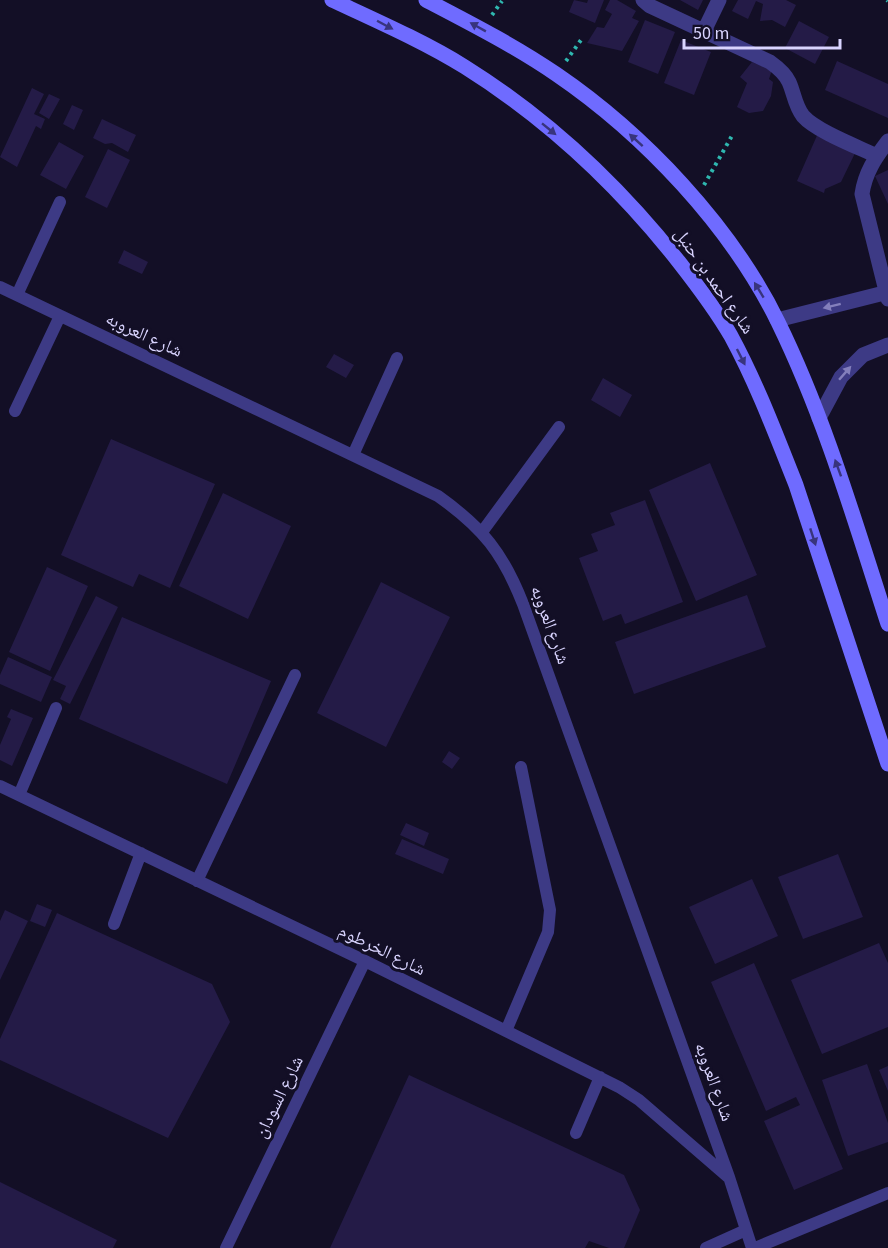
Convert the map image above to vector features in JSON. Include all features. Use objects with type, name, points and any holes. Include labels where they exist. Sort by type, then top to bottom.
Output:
[{"type":"street","name":"شارع احمد بن حنبل","points":[[332,0],[464,66],[516,102],[566,142],[612,185],[655,232],[694,282],[730,334],[757,387],[796,485],[888,764]]},
{"type":"street","name":"شارع احمد بن حنبل","points":[[426,0],[482,29],[556,75],[606,112],[652,154],[695,200],[740,257],[777,320],[819,418],[840,475],[888,624]]},
{"type":"street","points":[[643,0],[775,66],[788,81],[797,106],[804,117],[813,124],[884,148],[864,179],[862,194],[888,294],[777,320]]},
{"type":"street","points":[[704,31],[718,0]]},
{"type":"street","points":[[819,418],[841,377],[863,355],[888,345]]},
{"type":"lane","points":[[17,295],[60,202]]},
{"type":"lane","name":"شارع العروبه","points":[[0,287],[438,496],[461,512],[482,532],[504,562],[523,604],[753,1248]]},
{"type":"lane","points":[[15,411],[60,316]]},
{"type":"lane","points":[[353,454],[397,358]]},
{"type":"lane","points":[[482,532],[559,428]]},
{"type":"lane","points":[[197,880],[295,675]]},
{"type":"lane","points":[[20,795],[56,708]]},
{"type":"lane","points":[[506,1031],[548,932],[550,910],[521,767]]},
{"type":"lane","name":"شارع الخرطوم","points":[[0,786],[365,961],[600,1077],[639,1100],[729,1177]]},
{"type":"lane","points":[[114,924],[141,854]]},
{"type":"lane","name":"شارع السودان","points":[[226,1248],[365,961]]},
{"type":"lane","points":[[576,1133],[600,1077]]},
{"type":"lane","points":[[753,1248],[888,1193]]},
{"type":"lane","points":[[706,1248],[746,1230]]},
{"type":"path","points":[[556,75],[581,40]]},
{"type":"path","points":[[695,200],[733,134]]},
{"type":"building","points":[[574,0],[587,3],[588,0],[604,0],[595,23],[569,12]]},
{"type":"building","points":[[610,0],[617,0],[636,11],[632,18],[639,21],[622,51],[587,43],[597,27],[604,28],[612,14],[605,10]]},
{"type":"building","points":[[680,0],[703,0],[698,10]]},
{"type":"building","points":[[738,0],[786,0],[796,5],[785,27],[772,20],[760,21],[763,4],[756,1],[748,19],[732,11]]},
{"type":"building","points":[[645,20],[675,32],[658,74],[628,62]]},
{"type":"building","points":[[799,21],[829,37],[815,64],[785,48]]},
{"type":"building","points":[[681,40],[711,52],[694,95],[664,83]]},
{"type":"building","points":[[837,61],[888,84],[888,118],[825,90]]},
{"type":"building","points":[[752,62],[772,70],[769,79],[773,82],[771,96],[763,111],[749,113],[737,107],[747,83],[740,77]]},
{"type":"building","points":[[32,88],[44,94],[34,114],[45,119],[41,129],[36,126],[17,167],[0,157]]},
{"type":"building","points":[[49,94],[60,99],[49,119],[39,113]]},
{"type":"building","points":[[72,105],[83,110],[74,130],[63,124]]},
{"type":"building","points":[[102,119],[136,135],[128,152],[112,143],[105,144],[93,138]]},
{"type":"building","points":[[819,131],[857,149],[841,182],[825,189],[824,193],[797,181]]},
{"type":"building","points":[[59,142],[84,156],[66,189],[40,175]]},
{"type":"building","points":[[108,149],[130,160],[107,208],[85,197]]},
{"type":"building","points":[[888,170],[888,204],[875,176]]},
{"type":"building","points":[[124,250],[148,262],[142,274],[118,263]]},
{"type":"building","points":[[334,354],[354,365],[346,378],[326,367]]},
{"type":"building","points":[[603,378],[632,395],[620,417],[591,400]]},
{"type":"building","points":[[111,439],[215,484],[170,588],[139,574],[133,587],[61,555]]},
{"type":"building","points":[[710,463],[757,575],[696,601],[649,490]]},
{"type":"building","points":[[223,493],[291,526],[248,619],[179,586]]},
{"type":"building","points":[[645,500],[683,602],[625,624],[621,614],[603,621],[579,558],[598,551],[591,534],[615,525],[610,513]]},
{"type":"building","points":[[47,567],[88,586],[50,671],[9,652]]},
{"type":"building","points":[[381,582],[450,617],[386,747],[317,713]]},
{"type":"building","points":[[747,595],[766,647],[634,694],[615,642]]},
{"type":"building","points":[[96,596],[118,607],[70,704],[60,699],[66,686],[53,680]]},
{"type":"building","points":[[122,617],[271,681],[227,784],[79,719]]},
{"type":"building","points":[[8,657],[52,677],[41,702],[0,684],[0,675]]},
{"type":"building","points":[[11,709],[33,718],[12,766],[0,760],[0,745],[11,719],[7,717]]},
{"type":"building","points":[[449,751],[460,758],[452,769],[442,762]]},
{"type":"building","points":[[406,823],[429,833],[424,846],[400,835]]},
{"type":"building","points":[[402,839],[449,859],[443,874],[395,854]]},
{"type":"building","points":[[838,854],[863,917],[803,939],[778,877]]},
{"type":"building","points":[[752,879],[778,936],[715,964],[689,907]]},
{"type":"building","points":[[37,904],[52,910],[45,927],[30,921]]},
{"type":"building","points":[[5,910],[28,921],[0,980],[0,921]]},
{"type":"building","points":[[57,913],[212,984],[230,1022],[168,1138],[0,1060],[0,1039]]},
{"type":"building","points":[[879,943],[888,963],[888,1027],[822,1054],[791,980]]},
{"type":"building","points":[[754,963],[843,1169],[794,1190],[764,1121],[800,1105],[796,1097],[766,1111],[711,982]]},
{"type":"building","points":[[867,1064],[888,1123],[888,1142],[848,1156],[822,1080]]},
{"type":"building","points":[[888,1066],[888,1091],[879,1070]]},
{"type":"building","points":[[409,1075],[624,1175],[640,1210],[624,1248],[609,1248],[589,1241],[585,1248],[330,1248]]},
{"type":"building","points":[[0,1182],[117,1240],[113,1248],[0,1248]]}]
